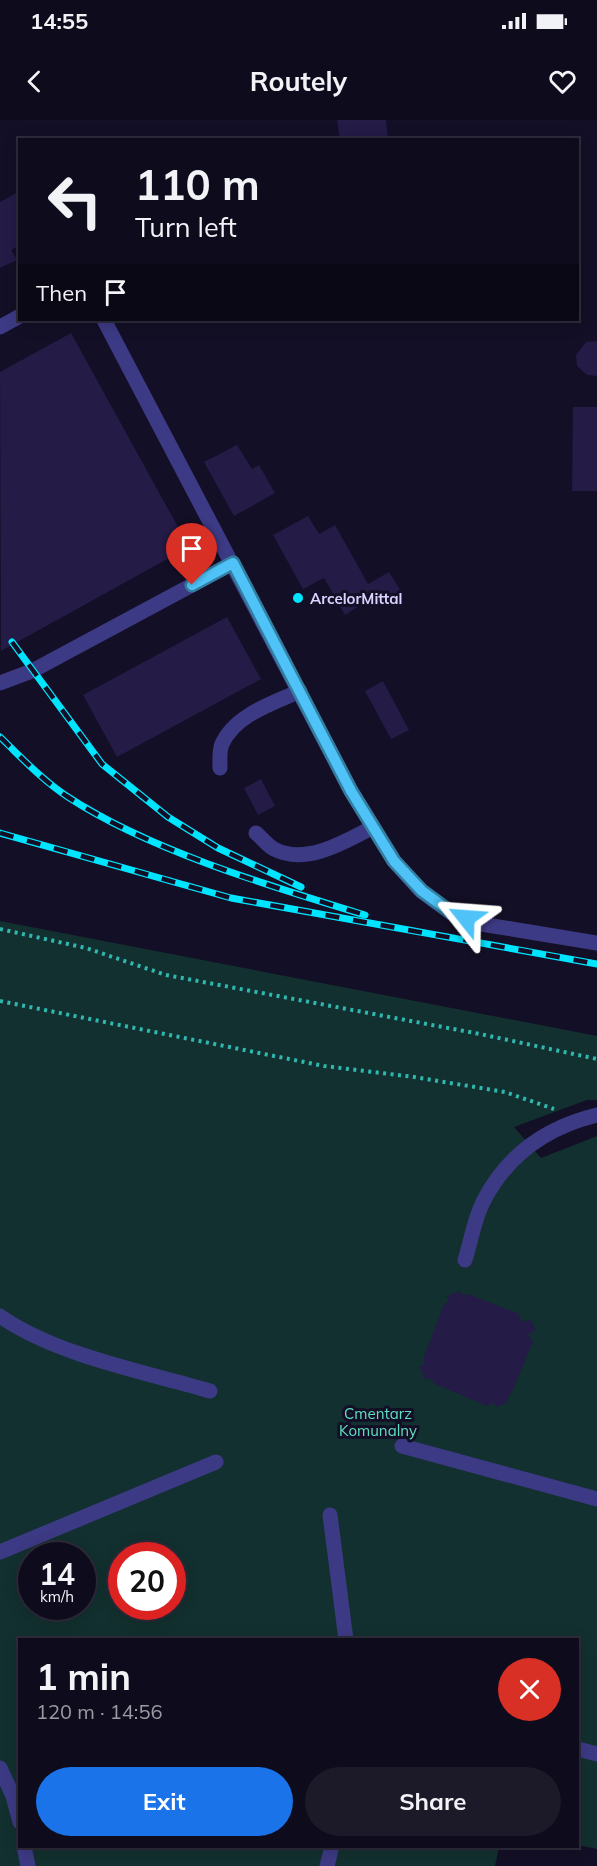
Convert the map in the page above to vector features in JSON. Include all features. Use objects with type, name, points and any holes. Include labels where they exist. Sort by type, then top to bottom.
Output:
[{"type":"street","points":[[0,327],[18,317]]},
{"type":"street","points":[[105,321],[351,791],[401,869],[422,891],[452,913],[481,924],[597,943]]},
{"type":"street","points":[[0,683],[39,667],[233,563]]},
{"type":"street","points":[[220,768],[221,746],[232,728],[256,712],[300,691]]},
{"type":"street","points":[[256,833],[274,849],[294,855],[316,852],[373,827]]},
{"type":"street","points":[[465,1260],[482,1204],[499,1175],[526,1147],[546,1133],[590,1116]]},
{"type":"street","points":[[0,1316],[17,1328],[60,1347],[210,1391]]},
{"type":"street","points":[[402,1446],[597,1499]]},
{"type":"street","points":[[0,1552],[216,1462]]},
{"type":"street","points":[[330,1515],[346,1638]]},
{"type":"street","points":[[579,1749],[597,1754]]},
{"type":"street","points":[[0,1768],[16,1796]]},
{"type":"street","points":[[24,1848],[28,1866]]},
{"type":"street","points":[[327,1866],[332,1848]]},
{"type":"path","points":[[0,929],[86,948],[166,975],[480,1034],[597,1059]]},
{"type":"path","points":[[0,1001],[324,1066],[414,1077],[505,1092],[590,1116]]},
{"type":"green space","name":"Cmentarz Komunalny","points":[[0,921],[597,1036],[597,1100],[587,1100],[514,1127],[541,1158],[597,1136],[597,1849],[579,1845],[579,1638],[18,1638],[18,1848],[499,1848],[495,1866],[0,1866]]},
{"type":"building","points":[[337,120],[386,120],[388,138],[340,138]]},
{"type":"building","points":[[18,192],[18,246],[11,250],[17,260],[0,268],[0,202]]},
{"type":"building","points":[[71,333],[189,547],[1,651],[0,372]]},
{"type":"building","points":[[597,341],[597,376],[587,375],[577,366],[576,355],[586,342]]},
{"type":"building","points":[[573,407],[597,407],[597,491],[572,491]]},
{"type":"building","points":[[237,445],[252,469],[259,465],[275,493],[234,516],[204,462]]},
{"type":"building","points":[[308,516],[319,534],[335,525],[368,584],[389,572],[401,591],[371,608],[367,601],[345,615],[324,578],[303,589],[273,535]]},
{"type":"building","points":[[227,617],[261,679],[117,757],[83,695]]},
{"type":"building","points":[[383,681],[409,730],[391,739],[365,691]]},
{"type":"building","points":[[261,779],[275,806],[258,815],[244,788]]},
{"type":"building","points":[[460,1291],[462,1295],[468,1294],[519,1314],[522,1322],[530,1319],[536,1330],[528,1335],[533,1342],[508,1397],[508,1402],[497,1407],[493,1403],[487,1406],[435,1384],[430,1378],[425,1380],[419,1366],[424,1365],[423,1359],[444,1304],[449,1301],[447,1296]]},
{"type":"railway","points":[[12,642],[102,764],[168,817],[218,848],[301,887]]},
{"type":"railway","points":[[0,737],[59,791],[136,834],[251,879],[365,915]]},
{"type":"railway","points":[[0,833],[231,898],[597,964]]},
{"type":"place","name":"ArcelorMittal","points":[[298,598]]},
{"type":"route","points":[[192,585],[233,563],[351,791],[394,861],[422,891],[452,913],[466,918]]}]
